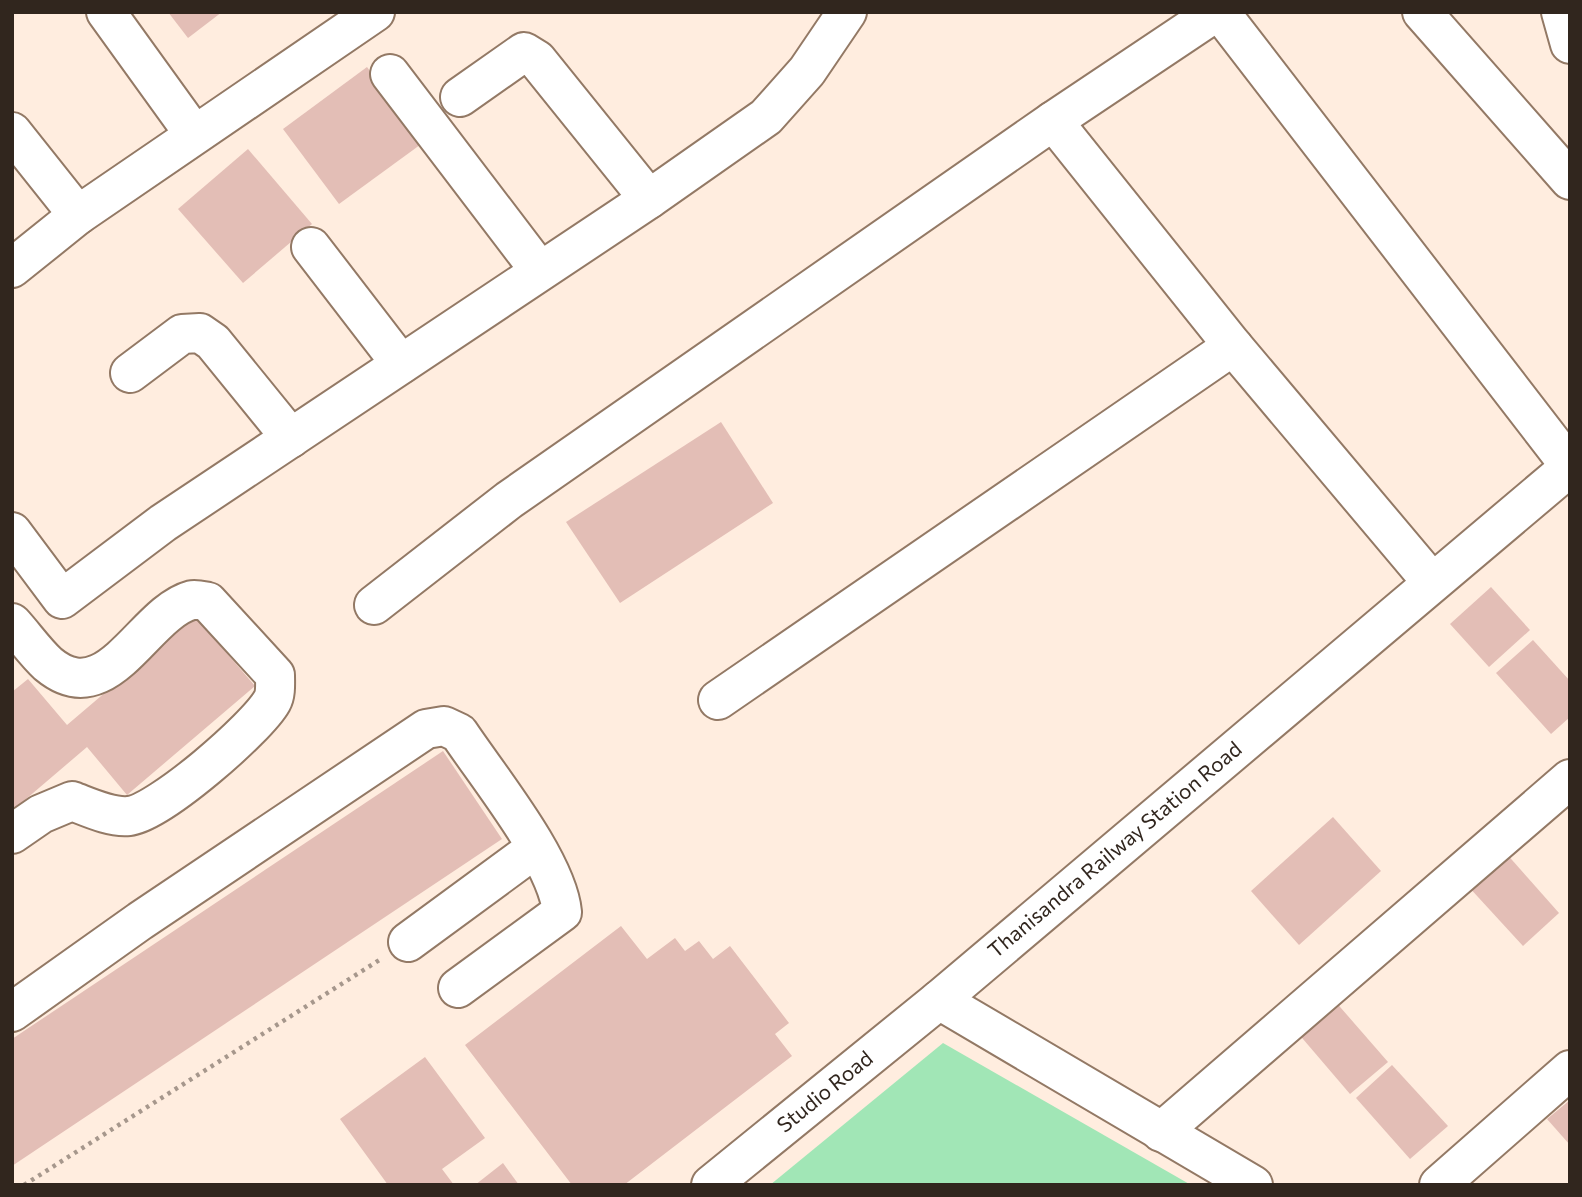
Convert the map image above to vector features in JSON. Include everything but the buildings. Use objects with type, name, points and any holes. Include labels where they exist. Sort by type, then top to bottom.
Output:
[{"type":"street","points":[[106,12],[194,134]]},
{"type":"street","points":[[12,532],[62,599],[163,523],[649,199],[766,117],[807,71],[846,12]]},
{"type":"street","points":[[374,605],[509,500],[1053,121],[1218,12],[1570,466]]},
{"type":"street","points":[[1422,12],[1570,180]]},
{"type":"street","points":[[1561,12],[1570,44]]},
{"type":"street","points":[[12,268],[78,215],[194,134],[349,19]]},
{"type":"street","points":[[460,97],[524,52],[537,60],[649,199]]},
{"type":"street","points":[[390,74],[540,271]]},
{"type":"street","points":[[1053,121],[1233,346],[1431,581]]},
{"type":"street","points":[[12,132],[78,215]]},
{"type":"street","points":[[312,247],[401,364]]},
{"type":"street","points":[[130,373],[183,334],[200,333],[213,342],[290,438]]},
{"type":"street","points":[[718,700],[1233,346]]},
{"type":"street","name":"Thanisandra Railway Station Road","points":[[939,1000],[1570,466]]},
{"type":"street","points":[[12,623],[50,665],[78,677],[101,676],[173,611],[193,600],[208,602],[275,675],[274,699],[256,723],[172,795],[130,816],[100,811],[72,801],[41,814],[12,834]]},
{"type":"street","points":[[12,1012],[140,921],[426,729],[444,726],[459,733],[550,869],[560,895],[562,912],[454,979]]},
{"type":"street","points":[[1161,1132],[1570,779]]},
{"type":"street","points":[[408,942],[536,848]]},
{"type":"street","points":[[939,1000],[1253,1185]]},
{"type":"street","name":"Studio Road","points":[[711,1185],[939,1000]]},
{"type":"street","points":[[1439,1185],[1570,1070]]},
{"type":"path","points":[[24,1185],[408,942]]},
{"type":"green space","points":[[943,1043],[1191,1185],[770,1185]]}]
